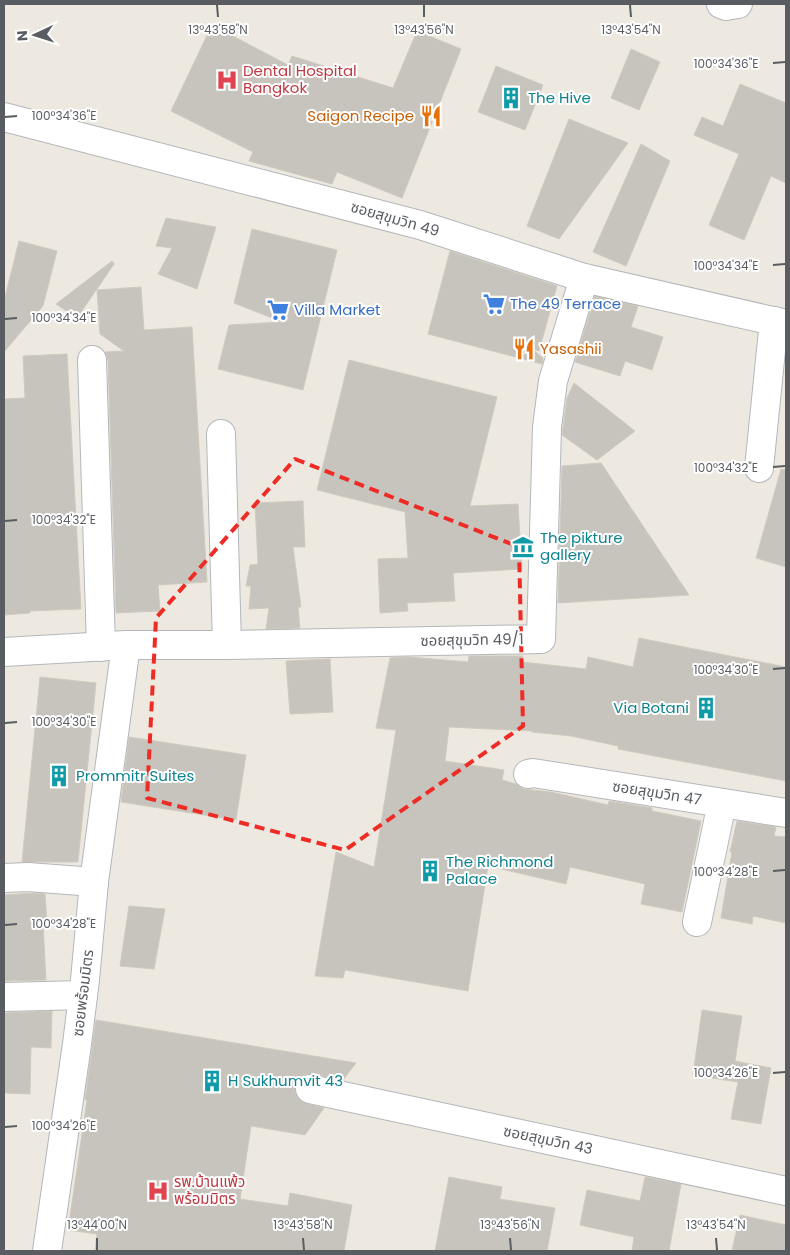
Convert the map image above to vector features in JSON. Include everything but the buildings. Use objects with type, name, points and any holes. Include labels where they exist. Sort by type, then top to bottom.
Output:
[{"type":"street","points":[[722,4],[726,6],[738,4]]},
{"type":"street","name":"ซอยสุขุมวิท 49","points":[[4,117],[420,225],[584,278],[780,322]]},
{"type":"street","name":"ซอยสุขุมวิท 49/1","points":[[4,652],[114,646],[541,639],[546,427],[553,381],[584,278]]},
{"type":"street","points":[[759,468],[780,322]]},
{"type":"street","name":"ซอยพร้อมมิตร","points":[[47,1251],[83,995],[114,646],[92,360]]},
{"type":"street","points":[[221,434],[227,645]]},
{"type":"street","name":"ซอยสุขุมวิท 47","points":[[528,774],[533,773],[786,813]]},
{"type":"street","points":[[697,922],[722,803]]},
{"type":"street","points":[[4,878],[28,877],[94,882]]},
{"type":"street","points":[[4,997],[83,995]]},
{"type":"street","name":"ซอยสุขุมวิท 43","points":[[310,1089],[786,1191]]},
{"type":"highlighted area","points":[[295,459],[519,547],[523,726],[345,850],[147,798],[156,618]]},
{"type":"place","name":"Dental Hospital Bangkok","points":[[227,80]]},
{"type":"place","name":"The Hive","points":[[511,98]]},
{"type":"place","name":"Saigon Recipe","points":[[431,116]]},
{"type":"place","name":"The 49 Terrace","points":[[494,304]]},
{"type":"place","name":"Villa Market","points":[[278,310]]},
{"type":"place","name":"Yasashii","points":[[524,349]]},
{"type":"place","name":"The pikture gallery","points":[[523,547]]},
{"type":"place","name":"Via Botani","points":[[706,708]]},
{"type":"place","name":"Prommitr Suites","points":[[59,776]]},
{"type":"place","name":"The Richmond Palace","points":[[430,871]]},
{"type":"place","name":"H Sukhumvit 43","points":[[212,1081]]},
{"type":"place","name":"รพ.บ้านแพ้ว พร้อมมิตร","points":[[158,1191]]}]
